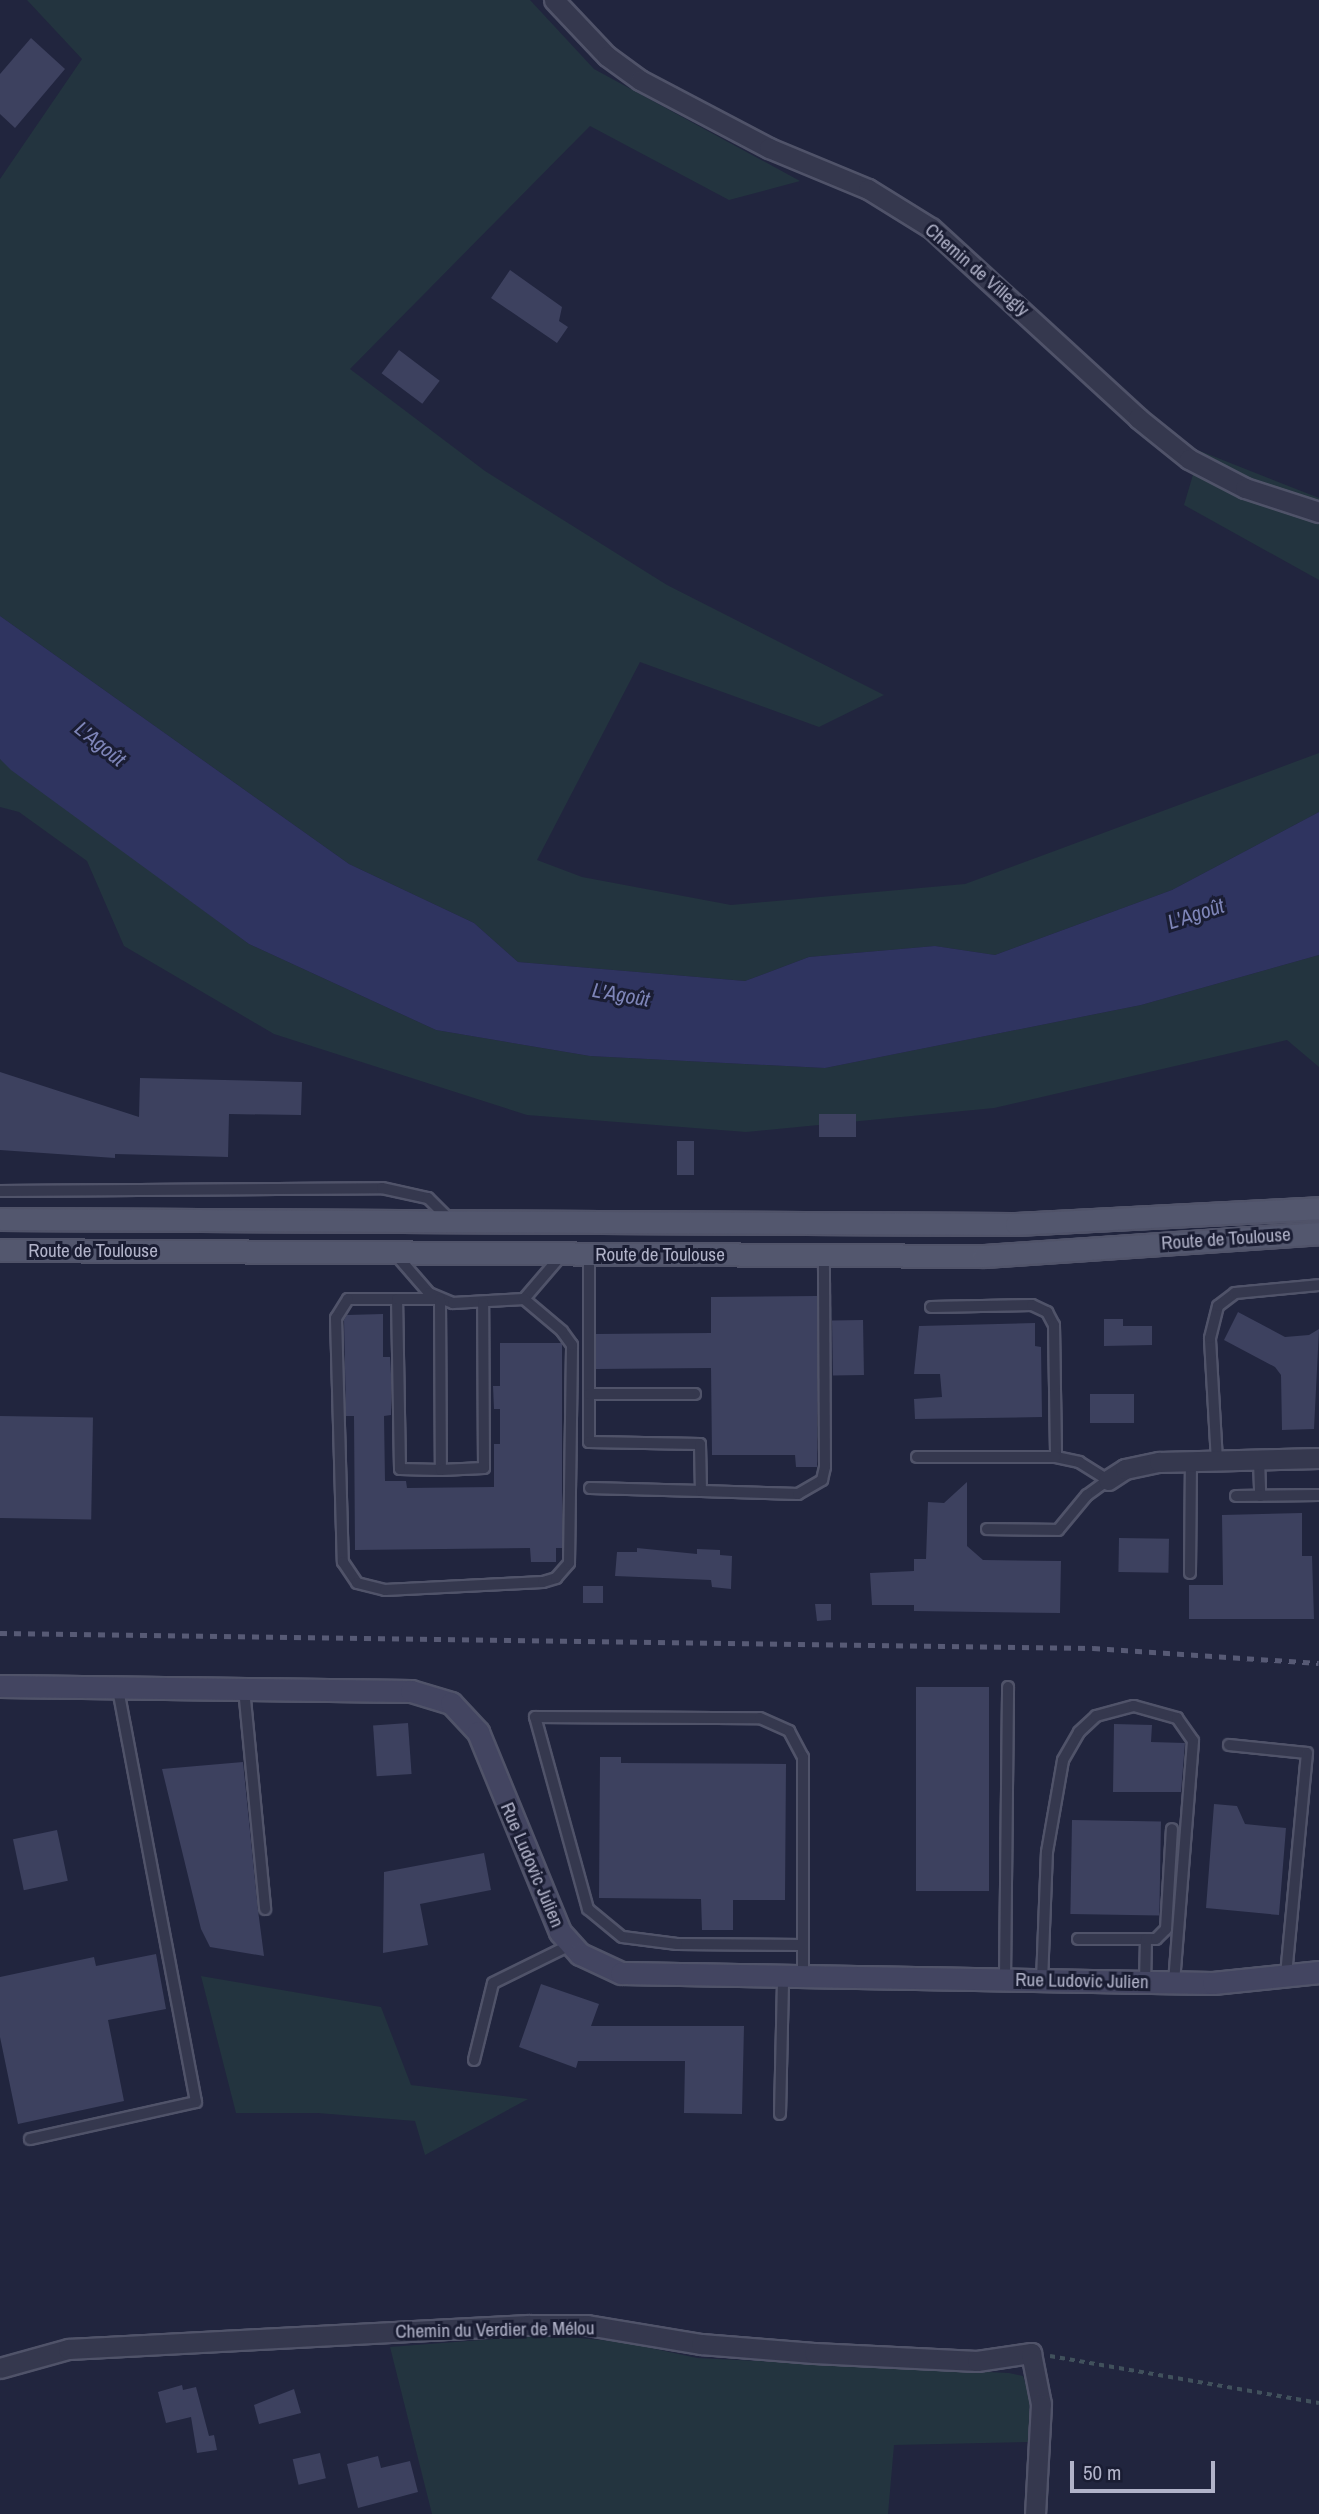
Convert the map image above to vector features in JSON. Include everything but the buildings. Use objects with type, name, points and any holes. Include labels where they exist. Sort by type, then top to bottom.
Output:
[{"type":"main road","name":"Route de Toulouse","points":[[0,1219],[448,1218],[1016,1224],[1319,1208]]},
{"type":"main road","name":"Route de Toulouse","points":[[0,1250],[984,1256],[1319,1233]]},
{"type":"main road","name":"Rue Ludovic Julien","points":[[0,1686],[411,1691],[451,1703],[478,1732],[547,1906],[570,1945],[593,1963],[621,1973],[1174,1982],[1286,1977],[1319,1972]]},
{"type":"street","name":"Chemin de Villegly","points":[[554,0],[607,56],[640,80],[769,148],[868,189],[931,228],[1138,418],[1189,459],[1245,488],[1319,512]]},
{"type":"street","points":[[1108,1480],[1136,1466],[1191,1461],[1319,1458]]},
{"type":"street","name":"Chemin du Verdier de Mélou","points":[[0,2368],[68,2349],[528,2325],[587,2325],[701,2344],[814,2353],[977,2361],[1031,2353]]},
{"type":"street","points":[[1031,2353],[1041,2404],[1035,2514]]},
{"type":"lane","points":[[0,1191],[382,1188],[428,1198],[448,1218]]},
{"type":"lane","points":[[394,1253],[421,1285],[440,1299]]},
{"type":"lane","points":[[524,1299],[562,1331],[572,1345],[569,1563],[556,1578],[543,1582],[385,1590],[357,1583],[343,1562],[336,1318],[348,1299],[440,1299],[483,1303],[524,1299],[562,1255]]},
{"type":"lane","points":[[589,1255],[589,1442],[700,1444],[701,1492]]},
{"type":"lane","points":[[590,1488],[798,1494],[822,1480],[825,1467],[824,1255]]},
{"type":"lane","points":[[1217,1461],[1210,1338],[1218,1306],[1235,1293],[1319,1285]]},
{"type":"lane","points":[[397,1299],[400,1469],[484,1468],[483,1303]]},
{"type":"lane","points":[[440,1299],[441,1469]]},
{"type":"lane","points":[[931,1307],[1032,1305],[1047,1312],[1054,1325],[1056,1457]]},
{"type":"lane","points":[[589,1394],[695,1394]]},
{"type":"lane","points":[[917,1457],[1056,1457],[1079,1462],[1108,1480],[1087,1494],[1058,1530],[987,1529]]},
{"type":"lane","points":[[1259,1460],[1259,1496]]},
{"type":"lane","points":[[1190,1573],[1191,1461]]},
{"type":"lane","points":[[1236,1496],[1319,1494]]},
{"type":"lane","points":[[1005,1980],[1009,1687]]},
{"type":"lane","points":[[30,2139],[196,2102],[118,1688]]},
{"type":"lane","points":[[244,1689],[265,1909]]},
{"type":"lane","points":[[1042,1981],[1047,1852],[1063,1760],[1079,1732],[1096,1716],[1134,1706],[1177,1718],[1193,1741],[1174,1982]]},
{"type":"lane","points":[[780,2114],[793,1977],[803,1945],[803,1757],[789,1731],[760,1718],[535,1717],[588,1909],[622,1937],[677,1944],[803,1945]]},
{"type":"lane","points":[[1229,1745],[1307,1753],[1286,1977]]},
{"type":"lane","points":[[1078,1939],[1156,1939],[1166,1929],[1172,1829]]},
{"type":"lane","points":[[1145,1982],[1146,1939]]},
{"type":"lane","points":[[474,2060],[493,1983],[570,1945]]},
{"type":"path","points":[[1031,2353],[1319,2403]]},
{"type":"shaded area","points":[[27,0],[530,0],[594,69],[800,181],[729,200],[590,126],[350,369],[485,471],[667,585],[884,695],[819,727],[640,662],[537,860],[582,877],[731,905],[965,884],[1319,753],[1319,812],[1172,890],[995,955],[935,946],[809,957],[745,981],[518,962],[474,923],[349,864],[0,616],[0,179],[82,59]]},
{"type":"shaded area","points":[[1200,451],[1319,498],[1319,580],[1184,505]]},
{"type":"shaded area","points":[[0,759],[249,944],[436,1030],[590,1056],[825,1068],[1141,1005],[1319,955],[1319,1067],[1287,1040],[994,1108],[746,1132],[527,1115],[274,1034],[124,946],[87,861],[19,812],[0,807]]},
{"type":"shaded area","points":[[201,1976],[381,2007],[411,2085],[528,2099],[425,2155],[415,2121],[318,2113],[236,2113]]},
{"type":"shaded area","points":[[545,2335],[623,2342],[697,2358],[1009,2373],[1023,2376],[1030,2397],[1028,2442],[894,2445],[888,2514],[432,2514],[390,2347]]},
{"type":"water","name":"L'Agoût","points":[[0,616],[349,864],[474,923],[518,962],[745,981],[809,957],[935,946],[995,955],[1172,890],[1319,812],[1319,955],[1141,1005],[825,1068],[590,1056],[436,1030],[249,944],[11,770],[0,759]]},
{"type":"railway","points":[[0,1633],[1093,1648],[1319,1663]]}]
